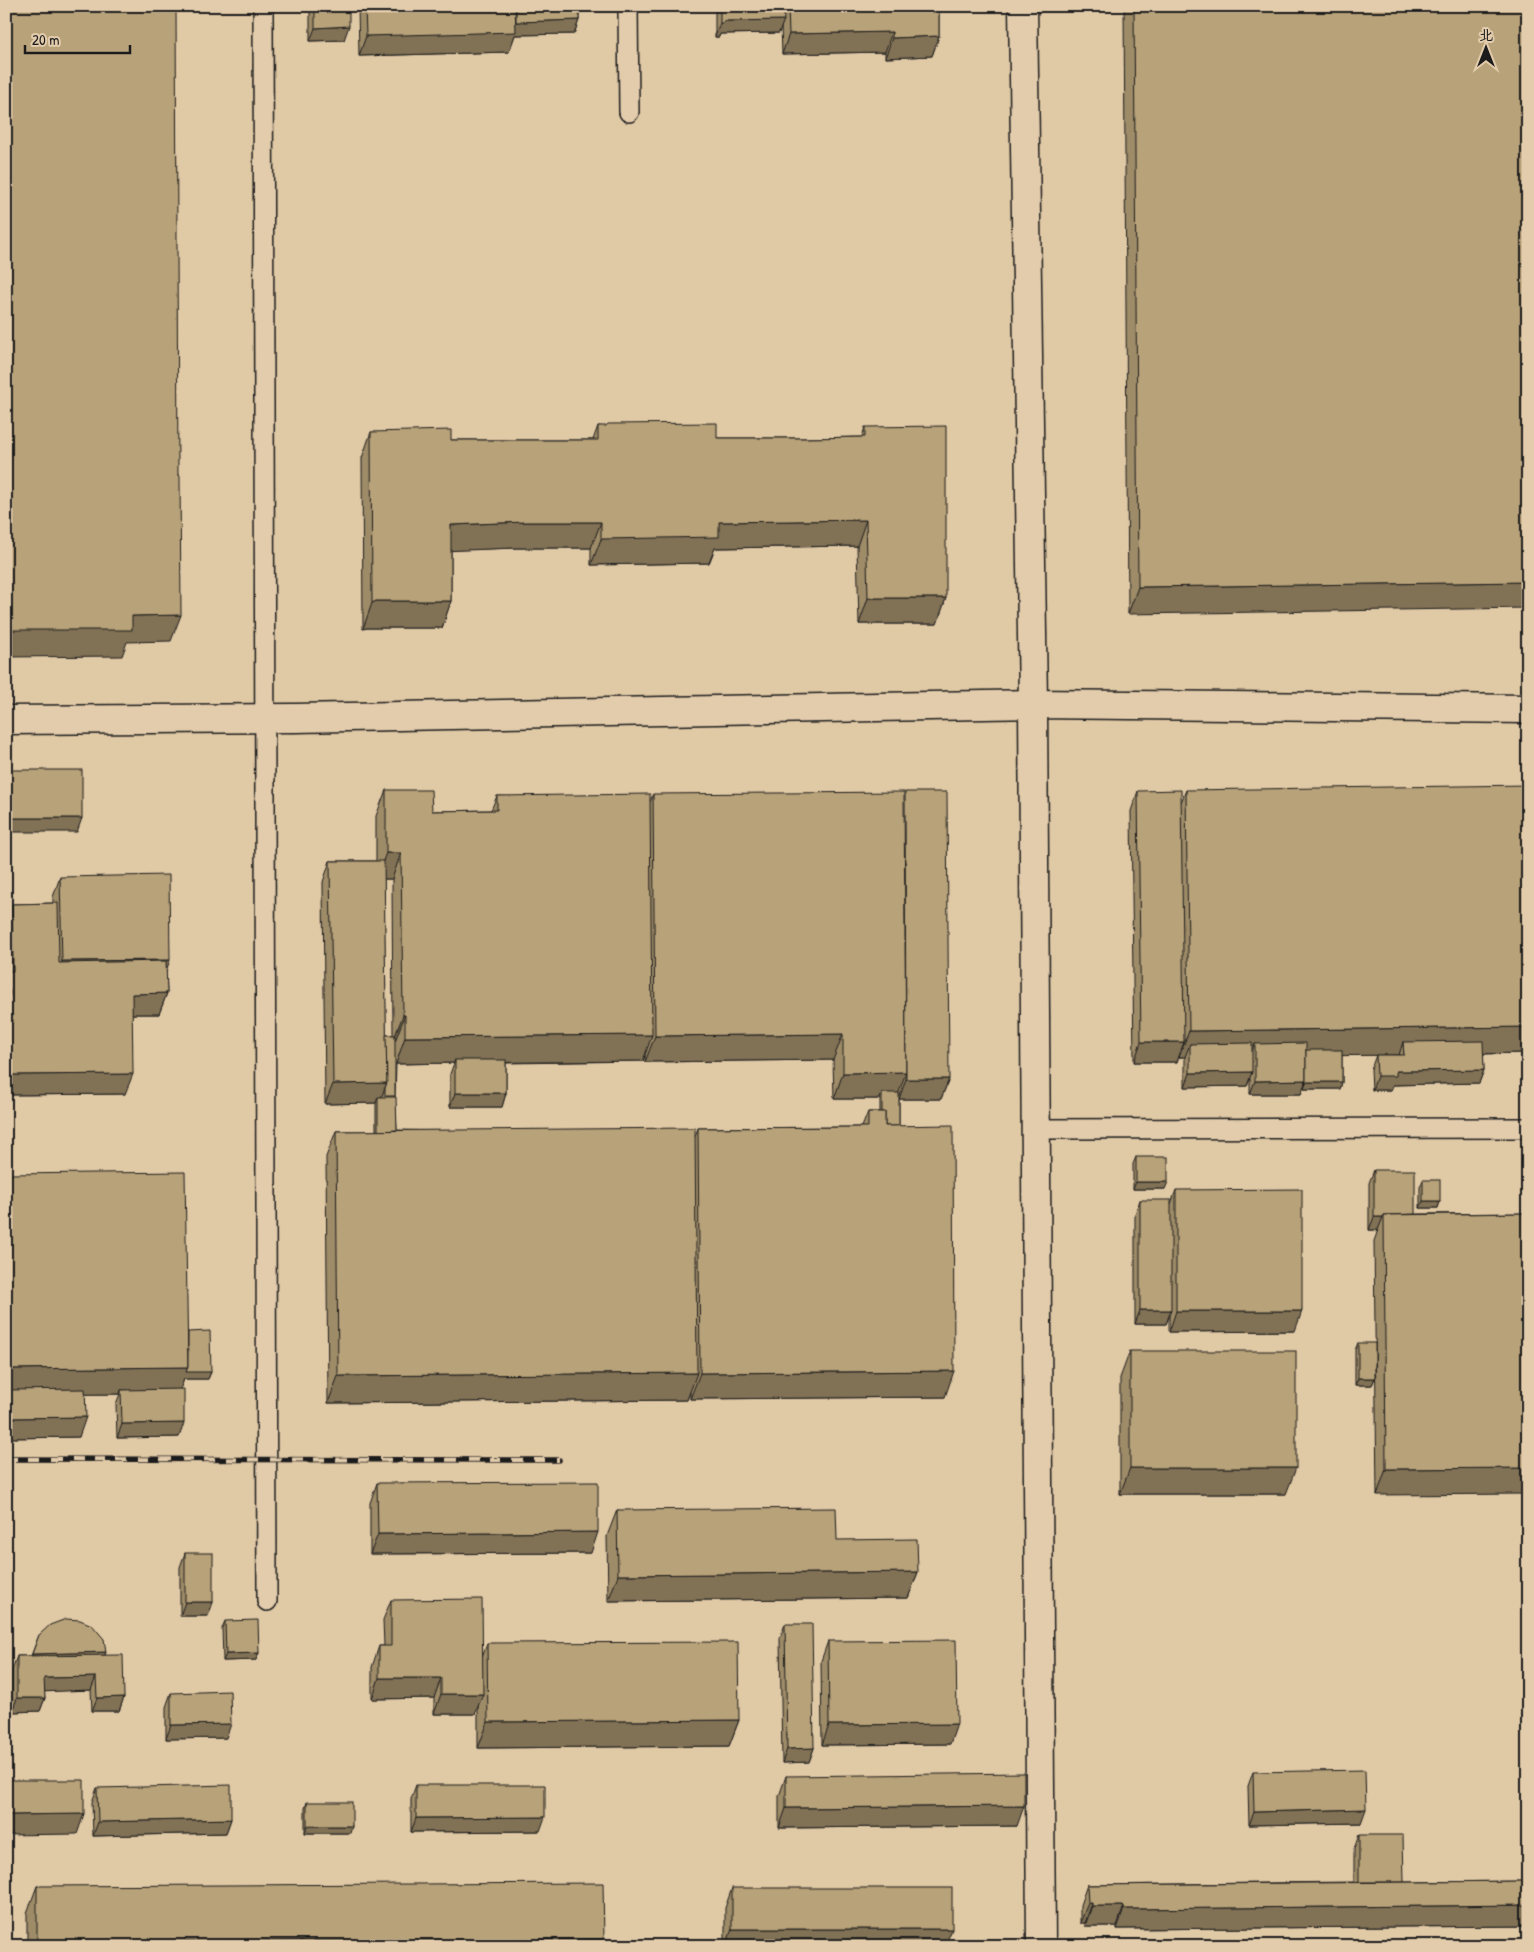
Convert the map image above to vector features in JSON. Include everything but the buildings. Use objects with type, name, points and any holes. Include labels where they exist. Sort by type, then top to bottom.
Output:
[{"type":"street","points":[[1023,6],[1033,704],[1041,1946]]},
{"type":"street","points":[[6,720],[265,718],[1033,704],[1528,709]]},
{"type":"lane","points":[[263,6],[267,1602]]},
{"type":"lane","points":[[628,6],[630,112]]},
{"type":"lane","points":[[1035,1129],[1528,1128]]},
{"type":"railway","points":[[6,1459],[559,1460]]}]
